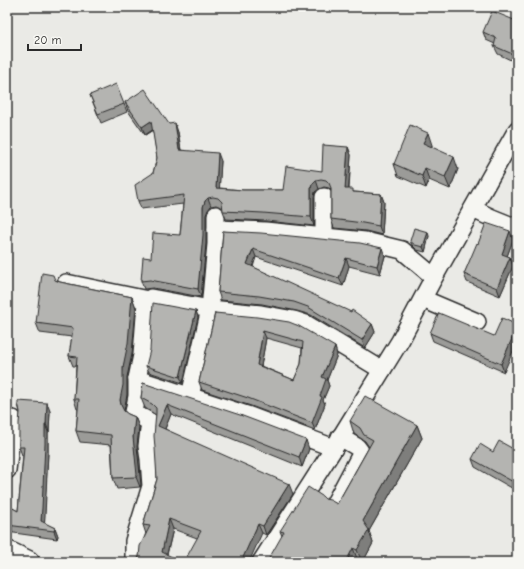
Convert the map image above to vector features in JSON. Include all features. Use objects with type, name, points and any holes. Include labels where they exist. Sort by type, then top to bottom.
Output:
[{"type":"main road","points":[[7,552],[28,562]]},
{"type":"street","points":[[261,562],[400,342],[517,130]]},
{"type":"street","points":[[324,197],[324,237]]},
{"type":"street","points":[[473,209],[517,228]]},
{"type":"street","points":[[190,396],[210,309],[216,222],[265,231],[365,241],[402,250],[434,278]]},
{"type":"street","points":[[66,282],[148,300],[151,298],[210,309],[261,314],[294,320],[306,324],[382,370]]},
{"type":"street","points":[[423,299],[477,322]]},
{"type":"street","points":[[134,562],[134,541],[151,486],[147,446],[150,422],[135,415],[134,412],[137,396],[137,378],[142,355],[146,303],[148,300]]},
{"type":"street","points":[[137,378],[247,416],[357,447],[360,451],[360,456],[335,503]]},
{"type":"street","points":[[7,470],[13,419]]},
{"type":"building","points":[[492,11],[514,20],[517,12],[517,56],[494,46],[496,38],[483,32]]},
{"type":"building","points":[[116,84],[124,104],[98,114],[90,95]]},
{"type":"building","points":[[145,89],[169,124],[175,123],[179,150],[218,153],[216,188],[283,190],[286,166],[322,171],[323,145],[348,147],[345,189],[353,189],[353,192],[381,194],[379,226],[331,219],[331,188],[326,180],[321,179],[316,180],[312,184],[311,217],[223,211],[222,202],[218,198],[208,198],[203,207],[203,235],[198,289],[150,280],[141,281],[143,257],[151,258],[153,233],[180,235],[184,195],[138,201],[135,185],[153,173],[157,158],[151,121],[142,127],[125,102]]},
{"type":"building","points":[[410,125],[428,133],[423,143],[454,157],[445,177],[425,168],[422,176],[394,164]]},
{"type":"building","points":[[486,223],[510,231],[502,254],[510,257],[497,288],[464,274]]},
{"type":"building","points":[[414,228],[428,232],[423,247],[415,245],[410,241]]},
{"type":"building","points":[[223,231],[261,233],[360,243],[382,248],[377,266],[346,258],[339,278],[253,249],[247,264],[351,312],[352,310],[372,324],[362,340],[308,307],[294,302],[259,296],[218,292]]},
{"type":"building","points":[[42,273],[53,275],[55,280],[60,282],[132,297],[128,343],[123,367],[123,385],[120,400],[124,411],[135,417],[133,437],[136,477],[113,478],[111,435],[76,431],[79,399],[74,399],[77,357],[69,356],[73,328],[36,323]]},
{"type":"building","points":[[153,303],[196,311],[180,377],[146,366],[150,350]]},
{"type":"building","points":[[215,313],[289,322],[299,326],[335,347],[322,377],[326,379],[320,396],[322,397],[312,423],[248,398],[199,382]],"holes":[[[263,331],[303,342],[301,364],[294,380],[257,365]]]},
{"type":"building","points":[[439,313],[494,336],[502,318],[517,325],[501,364],[430,333]]},
{"type":"building","points":[[143,383],[240,415],[306,440],[299,457],[167,405],[158,426],[289,484],[263,526],[258,524],[241,562],[184,562],[201,531],[169,519],[162,552],[182,562],[132,562],[136,561],[139,557],[140,546],[150,526],[143,525],[157,479],[154,436],[156,408],[141,398]]},
{"type":"building","points":[[365,396],[417,425],[363,521],[369,530],[357,550],[353,548],[346,562],[267,562],[284,532],[280,531],[308,487],[325,499],[337,504],[373,440],[364,435],[360,428],[350,421]]},
{"type":"building","points":[[18,401],[47,403],[41,521],[55,528],[54,531],[7,525],[7,505],[18,511],[24,447],[19,447],[20,412]]},
{"type":"building","points":[[499,441],[517,451],[517,484],[472,459],[480,444],[493,452]]}]
